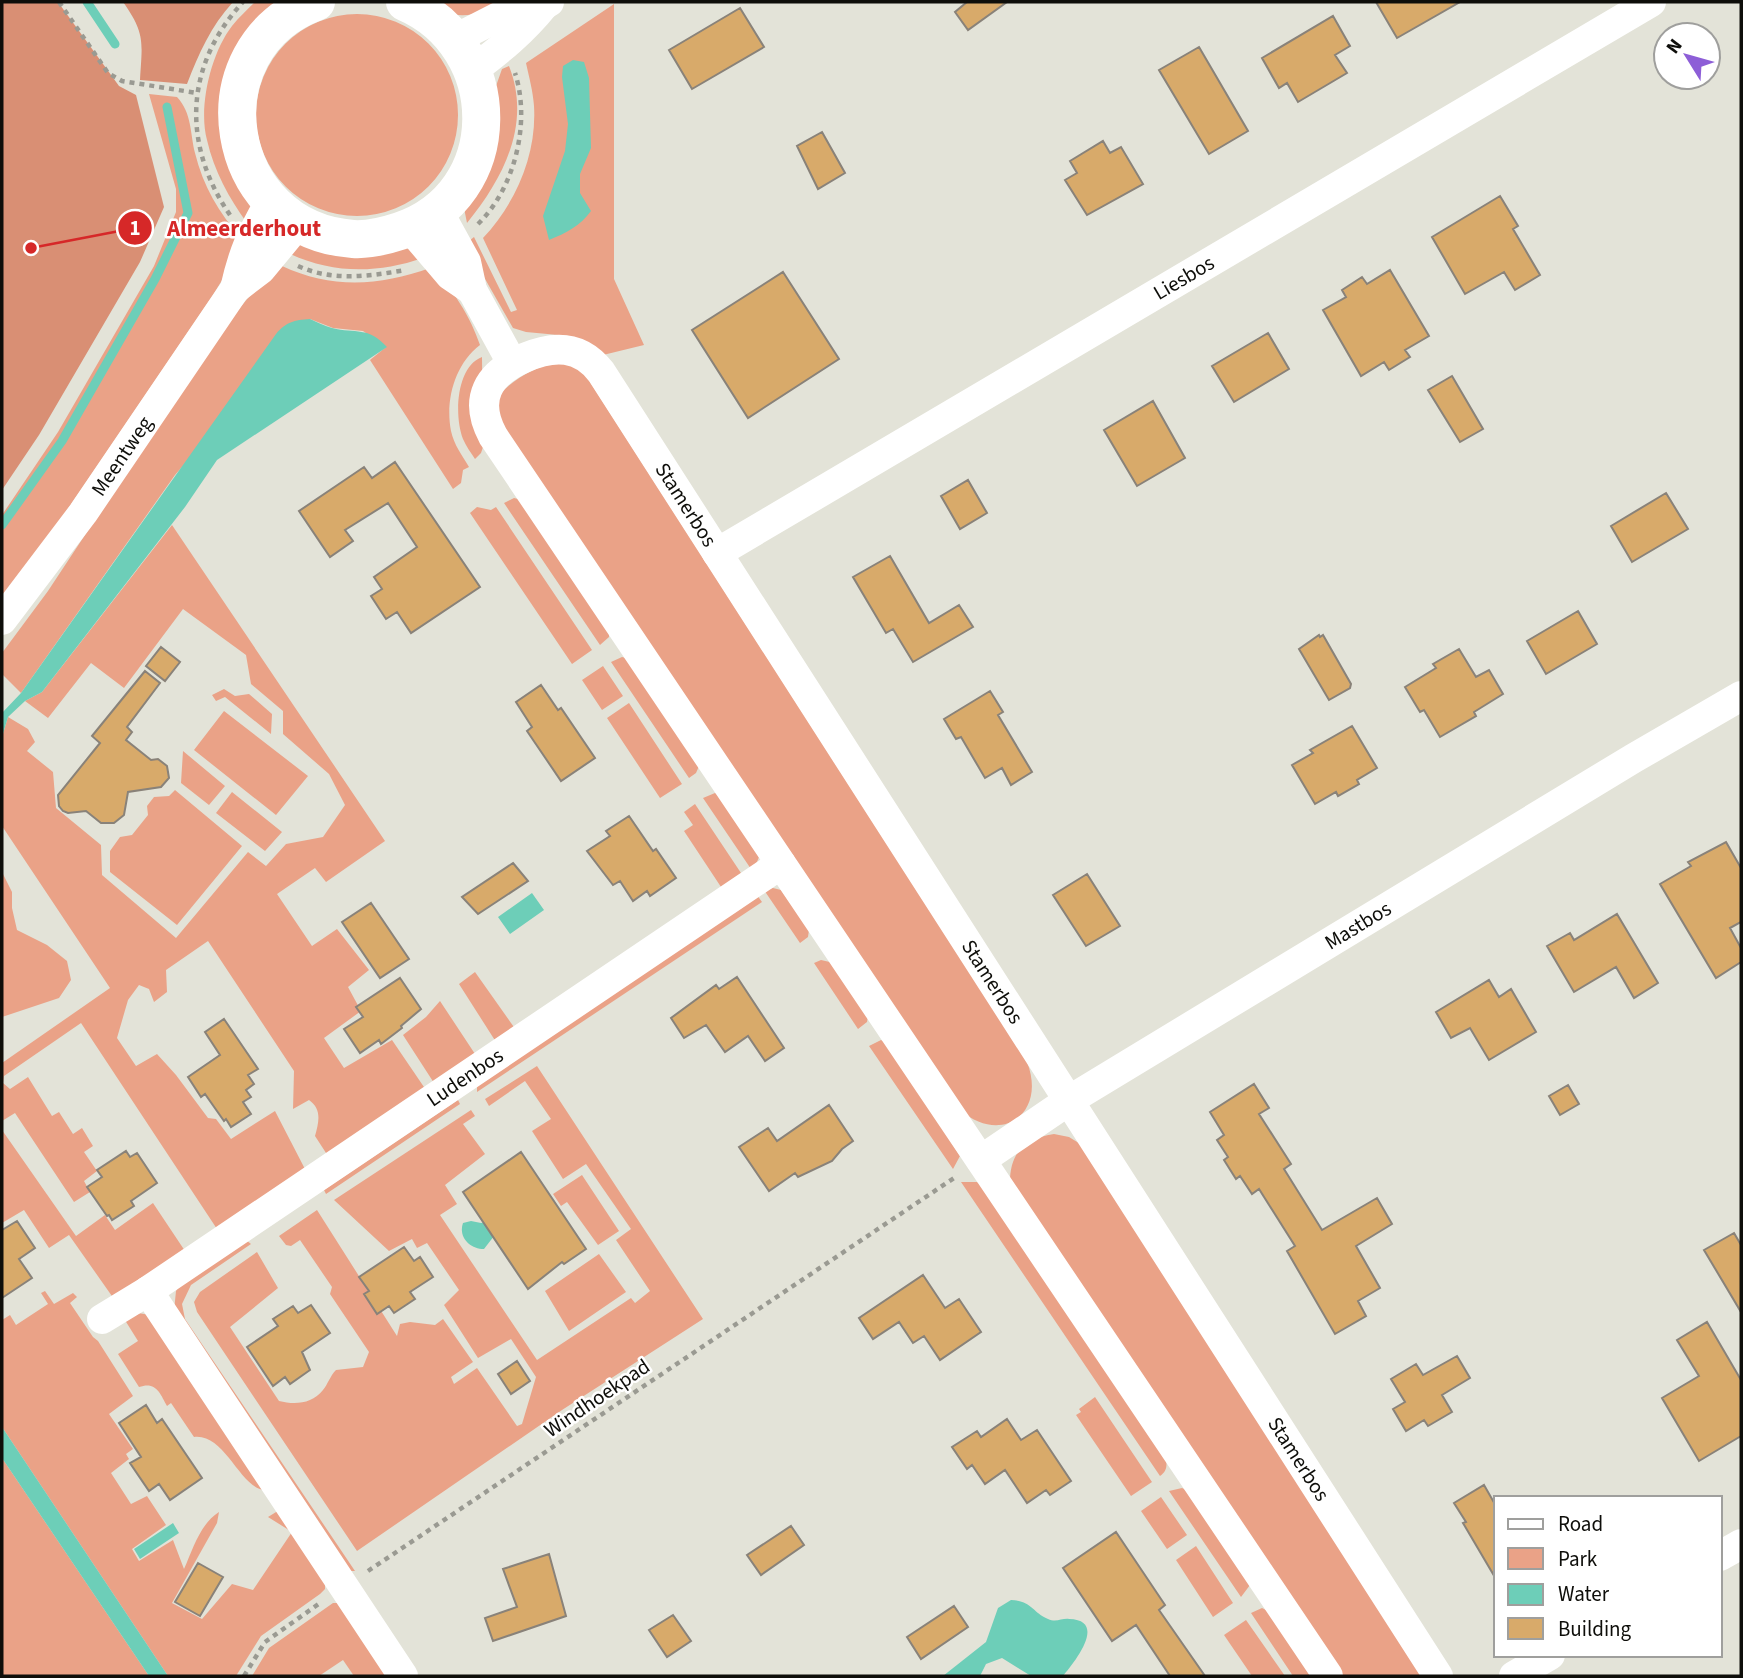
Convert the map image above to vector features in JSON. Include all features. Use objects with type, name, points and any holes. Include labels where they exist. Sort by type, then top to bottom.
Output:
[{"type":"street","points":[[316,2],[302,7],[279,23],[260,44],[245,69],[238,96],[236,125],[241,152],[253,179],[284,212],[326,235],[354,239],[383,237],[424,219],[456,192],[469,170],[478,146],[482,121],[481,95],[464,54],[425,12],[405,2]]},
{"type":"street","name":"Liesbos","points":[[717,553],[1651,2]]},
{"type":"street","points":[[464,54],[514,9],[547,3]]},
{"type":"street","name":"Meentweg","points":[[2,620],[83,513],[235,289],[242,255],[250,236],[284,212]]},
{"type":"street","points":[[424,219],[450,275],[472,290],[512,363]]},
{"type":"street","name":"Stamerbos","points":[[1328,1676],[487,425],[484,401],[487,389],[502,370],[512,363],[537,352],[561,348],[573,350],[594,363],[1438,1676]]},
{"type":"street","name":"Mastbos","points":[[981,1160],[1068,1101],[1741,696]]},
{"type":"street","name":"Ludenbos","points":[[102,1319],[781,864]]},
{"type":"street","points":[[148,1290],[403,1676]]},
{"type":"street","points":[[1722,1555],[1741,1544]]},
{"type":"street","points":[[1514,1676],[1547,1657]]},
{"type":"path","points":[[59,2],[108,72],[122,81],[197,93],[207,54],[226,19],[243,2]]},
{"type":"path","name":"Windhoekpad","points":[[244,1676],[265,1642],[343,1587],[981,1160]]},
{"type":"green space","points":[[255,2],[288,2],[255,32],[252,205],[247,223],[228,194],[214,163],[207,140],[204,112],[208,81],[218,51],[232,26]]},
{"type":"green space","points":[[426,2],[507,2],[476,14],[457,15],[437,9]]},
{"type":"green space","points":[[614,4],[614,279],[644,345],[603,355],[569,336],[526,332],[513,328],[468,249],[469,241],[474,237],[511,312],[517,310],[483,238],[514,194],[528,160],[534,106],[526,63]]},
{"type":"green space","points":[[357,14],[377,16],[395,22],[413,31],[428,44],[441,59],[450,77],[456,95],[456,135],[450,153],[441,171],[428,186],[413,199],[395,208],[377,214],[357,216],[337,214],[319,208],[301,199],[286,186],[273,171],[264,153],[258,135],[256,115],[258,95],[264,77],[273,59],[286,44],[301,31],[319,22],[337,16]]},
{"type":"green space","points":[[509,66],[517,109],[510,150],[492,188],[467,223],[464,208],[496,86],[502,69]]},
{"type":"green space","points":[[149,94],[177,97],[182,103],[190,124],[198,165],[207,188],[241,238],[236,257],[2,606],[2,515],[58,432],[154,266],[176,212],[176,189]]},
{"type":"green space","points":[[314,241],[407,248],[423,258],[388,267],[354,269],[320,264],[286,252],[298,245]]},
{"type":"green space","points":[[282,266],[319,279],[356,282],[393,279],[430,268],[446,284],[466,314],[480,345],[458,372],[449,407],[451,431],[469,467],[463,470],[461,483],[453,489],[370,360],[386,347],[363,331],[333,328],[310,319],[175,475],[21,693],[2,674],[2,653],[48,591],[215,338],[272,269]]},
{"type":"green space","points":[[482,357],[483,447],[475,459],[463,439],[458,406],[462,381],[473,362]]},
{"type":"green space","points":[[562,361],[583,371],[1027,1062],[1032,1080],[1031,1096],[1026,1109],[1017,1119],[1005,1124],[991,1125],[960,1110],[502,430],[497,396],[526,374]]},
{"type":"green space","points":[[514,498],[522,500],[609,629],[609,637],[600,645],[504,503]]},
{"type":"green space","points":[[477,507],[491,510],[496,507],[592,650],[572,664],[470,513]]},
{"type":"green space","points":[[172,525],[385,841],[326,882],[315,868],[277,894],[312,946],[337,929],[369,970],[348,987],[361,1011],[324,1038],[344,1068],[392,1040],[426,1090],[328,1156],[315,1136],[318,1121],[316,1107],[309,1100],[293,1109],[294,1071],[208,941],[166,970],[167,992],[154,1002],[149,989],[139,985],[128,1000],[117,1038],[136,1066],[157,1054],[208,1118],[216,1119],[231,1139],[275,1111],[306,1171],[217,1229],[81,1023],[4,1076],[3,1083],[10,1089],[28,1077],[52,1116],[59,1112],[73,1134],[82,1128],[93,1146],[84,1152],[97,1171],[84,1181],[90,1192],[74,1202],[15,1113],[2,1121],[2,1063],[110,988],[2,826],[2,737],[8,717],[28,729],[35,742],[27,751],[53,772],[56,808],[101,845],[102,875],[176,938],[248,852],[266,866],[286,844],[323,837],[345,805],[329,774],[283,734],[283,711],[251,684],[246,655],[183,609],[124,688],[91,663],[48,718],[25,701],[42,692]]},
{"type":"green space","points":[[622,657],[630,659],[699,766],[696,773],[689,778],[611,662]]},
{"type":"green space","points":[[603,666],[623,696],[602,710],[582,680]]},
{"type":"green space","points":[[224,689],[235,696],[249,694],[272,714],[271,734],[225,697],[216,701],[212,695]]},
{"type":"green space","points":[[629,703],[682,784],[660,798],[607,718]]},
{"type":"green space","points":[[224,711],[308,776],[276,815],[194,750]]},
{"type":"green space","points":[[183,751],[225,786],[209,805],[181,783]]},
{"type":"green space","points":[[175,790],[242,846],[177,925],[110,872],[110,851],[120,837],[132,835],[148,815],[147,806],[154,797],[169,796]]},
{"type":"green space","points":[[232,792],[282,832],[265,851],[216,813]]},
{"type":"green space","points":[[715,793],[720,795],[759,857],[753,872],[703,798]]},
{"type":"green space","points":[[695,804],[743,876],[723,890],[684,831],[693,825],[684,812]]},
{"type":"green space","points":[[2,872],[12,892],[17,930],[47,945],[67,961],[71,980],[59,998],[2,1017]]},
{"type":"green space","points":[[764,890],[781,890],[809,930],[808,937],[800,943]]},
{"type":"green space","points":[[757,895],[762,902],[477,1092],[477,1082]]},
{"type":"green space","points":[[821,960],[834,963],[868,1016],[867,1022],[858,1029],[814,963]]},
{"type":"green space","points":[[475,972],[516,1030],[496,1042],[459,984]]},
{"type":"green space","points":[[440,1001],[477,1057],[434,1083],[403,1035],[426,1017]]},
{"type":"green space","points":[[881,1040],[888,1044],[960,1156],[953,1169],[869,1046]]},
{"type":"green space","points":[[537,1066],[703,1319],[562,1410],[357,1551],[197,1312],[194,1302],[200,1292],[257,1252],[278,1288],[230,1327],[279,1401],[308,1401],[319,1395],[336,1370],[363,1367],[369,1352],[330,1294],[332,1287],[300,1240],[291,1246],[286,1245],[279,1236],[317,1210],[397,1336],[400,1324],[410,1322],[435,1325],[443,1319],[473,1362],[451,1377],[454,1384],[477,1368],[517,1426],[522,1424],[536,1377],[511,1339],[478,1358],[444,1305],[459,1290],[427,1243],[417,1248],[412,1239],[389,1251],[334,1200],[471,1110],[475,1116],[463,1124],[485,1154],[445,1185],[457,1204],[440,1215],[537,1360],[631,1298],[635,1303],[650,1291],[616,1240],[631,1229],[586,1164],[563,1179],[532,1131],[551,1119],[525,1081],[489,1106],[485,1099]]},
{"type":"green space","points":[[458,1100],[460,1104],[326,1194],[324,1190]]},
{"type":"green space","points":[[2,1130],[76,1236],[105,1215],[115,1230],[153,1203],[185,1251],[114,1299],[69,1235],[49,1248],[24,1210],[2,1223]]},
{"type":"green space","points":[[1054,1134],[1069,1137],[1082,1145],[1421,1676],[1341,1676],[1010,1186],[1012,1166],[1020,1150],[1033,1140]]},
{"type":"green space","points":[[582,1175],[619,1231],[598,1245],[567,1202],[561,1206],[553,1194]]},
{"type":"green space","points":[[961,1182],[977,1182],[984,1187],[1166,1458],[1166,1468],[1160,1476]]},
{"type":"green space","points":[[246,1240],[251,1244],[191,1285],[182,1304],[185,1319],[355,1571],[350,1571],[174,1311],[176,1291],[181,1283]]},
{"type":"green space","points":[[599,1254],[626,1292],[569,1331],[545,1291]]},
{"type":"green space","points":[[45,1291],[54,1304],[73,1293],[77,1297],[70,1303],[133,1396],[109,1414],[133,1449],[126,1454],[129,1459],[111,1473],[131,1504],[147,1496],[166,1525],[132,1549],[139,1561],[173,1540],[184,1569],[202,1530],[219,1512],[217,1523],[172,1603],[202,1619],[232,1584],[253,1590],[292,1532],[268,1517],[281,1509],[325,1581],[325,1589],[320,1594],[261,1636],[236,1676],[168,1676],[2,1427],[2,1320],[10,1315],[16,1325],[48,1304],[41,1293]]},
{"type":"green space","points":[[138,1313],[150,1315],[267,1490],[249,1482],[215,1444],[205,1438],[194,1437],[171,1403],[167,1406],[157,1389],[150,1386],[139,1387],[118,1354],[138,1341],[123,1317]]},
{"type":"green space","points":[[1095,1397],[1152,1482],[1131,1496],[1076,1415],[1081,1412],[1079,1409]]},
{"type":"green space","points":[[2,1458],[149,1676],[2,1676]]},
{"type":"green space","points":[[1182,1488],[1189,1491],[1250,1585],[1241,1597],[1169,1491]]},
{"type":"green space","points":[[1161,1497],[1187,1535],[1167,1549],[1141,1511]]},
{"type":"green space","points":[[1196,1546],[1233,1603],[1213,1617],[1176,1560]]},
{"type":"green space","points":[[333,1603],[343,1603],[393,1676],[354,1676],[343,1660],[319,1676],[252,1676],[269,1648]]},
{"type":"green space","points":[[1262,1608],[1270,1612],[1314,1676],[1293,1676],[1251,1613]]},
{"type":"green space","points":[[1246,1620],[1285,1676],[1252,1676],[1224,1635]]},
{"type":"shaded area","points":[[2,2],[58,2],[119,86],[136,95],[164,207],[140,262],[39,435],[2,490]]},
{"type":"shaded area","points":[[123,2],[233,2],[206,40],[187,84],[140,80],[141,39],[136,22]]},
{"type":"water","points":[[573,60],[584,62],[589,78],[591,148],[580,174],[580,193],[591,211],[572,229],[549,240],[543,216],[565,151],[568,124],[563,66]]},
{"type":"water","points":[[310,319],[340,330],[368,333],[387,347],[217,460],[185,507],[42,692],[25,701],[8,717],[2,737],[2,713],[21,693],[276,334],[291,322]]},
{"type":"water","points":[[532,893],[544,910],[510,934],[498,917]]},
{"type":"water","points":[[491,1221],[494,1236],[484,1249],[474,1247],[466,1241],[462,1233],[463,1223]]},
{"type":"water","points":[[2,1427],[168,1676],[149,1676],[2,1458]]},
{"type":"water","points":[[173,1523],[179,1533],[140,1559],[134,1549]]},
{"type":"water","points":[[1011,1600],[1023,1602],[1051,1620],[1081,1621],[1086,1627],[1085,1643],[1063,1676],[1031,1676],[1002,1658],[986,1664],[980,1676],[943,1676],[986,1642],[998,1608]]},
{"type":"building","points":[[967,2],[1007,2],[968,30],[955,12]]},
{"type":"building","points":[[1376,2],[1460,2],[1397,38]]},
{"type":"building","points":[[740,8],[764,47],[692,89],[669,50]]},
{"type":"building","points":[[1333,16],[1350,46],[1335,55],[1347,73],[1298,102],[1287,83],[1279,88],[1262,58]]},
{"type":"building","points":[[1199,47],[1248,131],[1209,154],[1159,70]]},
{"type":"building","points":[[822,132],[845,173],[818,189],[797,146]]},
{"type":"building","points":[[1103,141],[1110,153],[1121,147],[1143,184],[1087,215],[1065,180],[1077,173],[1070,161]]},
{"type":"building","points":[[1500,196],[1518,226],[1513,229],[1540,275],[1515,290],[1504,272],[1465,294],[1432,237]]},
{"type":"building","points":[[1390,270],[1429,336],[1405,350],[1410,357],[1389,370],[1384,362],[1361,376],[1323,310],[1346,297],[1342,290],[1362,277],[1367,284]]},
{"type":"building","points":[[783,272],[839,359],[748,418],[692,330]]},
{"type":"building","points":[[1268,333],[1289,369],[1234,402],[1212,366]]},
{"type":"building","points":[[1452,376],[1483,429],[1460,442],[1428,390]]},
{"type":"building","points":[[1153,401],[1185,458],[1137,486],[1104,430]]},
{"type":"building","points":[[395,462],[480,587],[411,633],[397,612],[386,619],[371,596],[382,589],[374,577],[417,547],[388,503],[345,530],[353,541],[330,557],[299,511],[364,467],[372,478]]},
{"type":"building","points":[[968,480],[987,513],[960,529],[941,496]]},
{"type":"building","points":[[1666,493],[1688,529],[1632,562],[1611,526]]},
{"type":"building","points":[[890,556],[929,623],[959,605],[973,627],[913,662],[893,629],[886,633],[853,577]]},
{"type":"building","points":[[1578,611],[1597,644],[1546,674],[1527,641]]},
{"type":"building","points":[[1323,635],[1351,684],[1350,688],[1329,700],[1299,649]]},
{"type":"building","points":[[161,647],[180,662],[165,681],[146,666]]},
{"type":"building","points":[[1459,649],[1476,677],[1489,670],[1503,694],[1474,712],[1476,716],[1440,737],[1424,710],[1420,712],[1405,687],[1436,668],[1433,664]]},
{"type":"building","points":[[145,671],[160,683],[127,727],[132,732],[126,740],[151,760],[158,759],[167,766],[169,778],[161,787],[128,792],[124,815],[114,823],[101,823],[86,811],[63,811],[59,806],[58,795],[100,743],[92,736]]},
{"type":"building","points":[[541,685],[558,710],[561,708],[595,758],[561,781],[527,731],[532,727],[516,702]]},
{"type":"building","points":[[990,691],[1003,712],[998,715],[1032,772],[1011,785],[1002,768],[985,778],[961,737],[956,739],[944,719]]},
{"type":"building","points":[[1352,726],[1377,768],[1357,780],[1359,784],[1338,796],[1336,792],[1315,804],[1292,765],[1313,753],[1310,750]]},
{"type":"building","points":[[629,816],[676,878],[650,896],[647,891],[633,901],[620,881],[613,885],[587,851],[610,836],[606,831]]},
{"type":"building","points":[[1726,842],[1741,868],[1741,922],[1730,928],[1741,948],[1741,962],[1716,978],[1660,884],[1691,866],[1688,862]]},
{"type":"building","points":[[513,863],[528,881],[478,914],[462,897]]},
{"type":"building","points":[[1087,874],[1120,926],[1086,946],[1053,895]]},
{"type":"building","points":[[371,903],[409,959],[380,978],[342,922]]},
{"type":"building","points":[[1617,914],[1658,983],[1634,998],[1616,967],[1574,992],[1547,946],[1570,933],[1574,940]]},
{"type":"building","points":[[737,977],[784,1048],[765,1061],[748,1036],[725,1052],[706,1025],[684,1038],[671,1018],[716,985],[719,989]]},
{"type":"building","points":[[400,978],[421,1009],[381,1044],[379,1040],[360,1053],[344,1029],[363,1017],[356,1007]]},
{"type":"building","points":[[1489,980],[1499,997],[1511,989],[1536,1032],[1489,1060],[1470,1028],[1451,1038],[1436,1012]]},
{"type":"building","points":[[224,1019],[258,1069],[248,1075],[254,1084],[246,1090],[251,1097],[243,1102],[251,1114],[231,1127],[205,1094],[201,1097],[188,1077],[220,1055],[205,1032]]},
{"type":"building","points":[[1254,1084],[1269,1108],[1259,1114],[1291,1164],[1284,1169],[1322,1230],[1377,1198],[1392,1224],[1356,1246],[1380,1288],[1358,1301],[1366,1316],[1335,1334],[1287,1251],[1295,1246],[1259,1189],[1252,1194],[1240,1176],[1236,1179],[1224,1160],[1228,1157],[1217,1140],[1224,1135],[1210,1112]]},
{"type":"building","points":[[1568,1085],[1579,1104],[1560,1115],[1549,1096]]},
{"type":"building","points":[[829,1105],[853,1141],[832,1161],[798,1177],[795,1173],[769,1191],[739,1147],[768,1128],[777,1141]]},
{"type":"building","points":[[126,1151],[130,1157],[137,1153],[157,1183],[131,1201],[134,1206],[112,1220],[87,1187],[102,1177],[97,1170]]},
{"type":"building","points":[[521,1152],[586,1249],[564,1264],[562,1262],[528,1289],[463,1192]]},
{"type":"building","points":[[17,1221],[35,1248],[19,1259],[32,1278],[2,1298],[2,1230]]},
{"type":"building","points":[[1734,1233],[1741,1245],[1741,1312],[1704,1250]]},
{"type":"building","points":[[404,1247],[414,1261],[420,1257],[433,1277],[410,1292],[415,1299],[394,1313],[389,1306],[377,1314],[364,1294],[369,1291],[359,1277]]},
{"type":"building","points":[[923,1275],[945,1308],[959,1299],[981,1332],[940,1360],[924,1336],[913,1343],[899,1322],[873,1339],[859,1318]]},
{"type":"building","points":[[311,1305],[330,1333],[302,1352],[310,1370],[290,1384],[285,1377],[273,1386],[247,1347],[278,1326],[273,1319],[293,1306],[298,1313]]},
{"type":"building","points":[[1707,1322],[1741,1380],[1741,1436],[1699,1461],[1662,1398],[1699,1376],[1677,1340]]},
{"type":"building","points":[[1457,1356],[1470,1378],[1442,1395],[1452,1412],[1428,1426],[1424,1420],[1406,1431],[1393,1409],[1405,1402],[1391,1379],[1416,1364],[1423,1375]]},
{"type":"building","points":[[517,1361],[530,1381],[511,1394],[498,1374]]},
{"type":"building","points":[[146,1405],[157,1423],[162,1419],[202,1478],[170,1500],[159,1484],[149,1491],[130,1463],[141,1457],[119,1423]]},
{"type":"building","points":[[1007,1419],[1021,1440],[1037,1430],[1071,1481],[1050,1495],[1046,1490],[1027,1503],[1005,1470],[985,1484],[972,1465],[967,1469],[952,1447],[977,1431],[981,1437]]},
{"type":"building","points":[[1484,1485],[1494,1502],[1494,1576],[1463,1523],[1466,1522],[1454,1503]]},
{"type":"building","points":[[791,1526],[804,1545],[761,1575],[747,1555]]},
{"type":"building","points":[[1116,1532],[1165,1605],[1159,1610],[1205,1676],[1170,1676],[1136,1625],[1112,1641],[1063,1568]]},
{"type":"building","points":[[549,1554],[566,1616],[493,1641],[485,1618],[517,1607],[503,1569]]},
{"type":"building","points":[[198,1563],[223,1577],[200,1616],[175,1602]]},
{"type":"building","points":[[954,1606],[968,1627],[921,1659],[907,1637]]},
{"type":"building","points":[[673,1615],[691,1641],[667,1657],[649,1630]]},
{"type":"waterway","points":[[87,2],[115,44]]},
{"type":"waterway","points":[[2,525],[62,441],[155,279],[188,213],[167,107]]},
{"type":"place","name":"Almeerderhout","points":[[31,248]]}]
